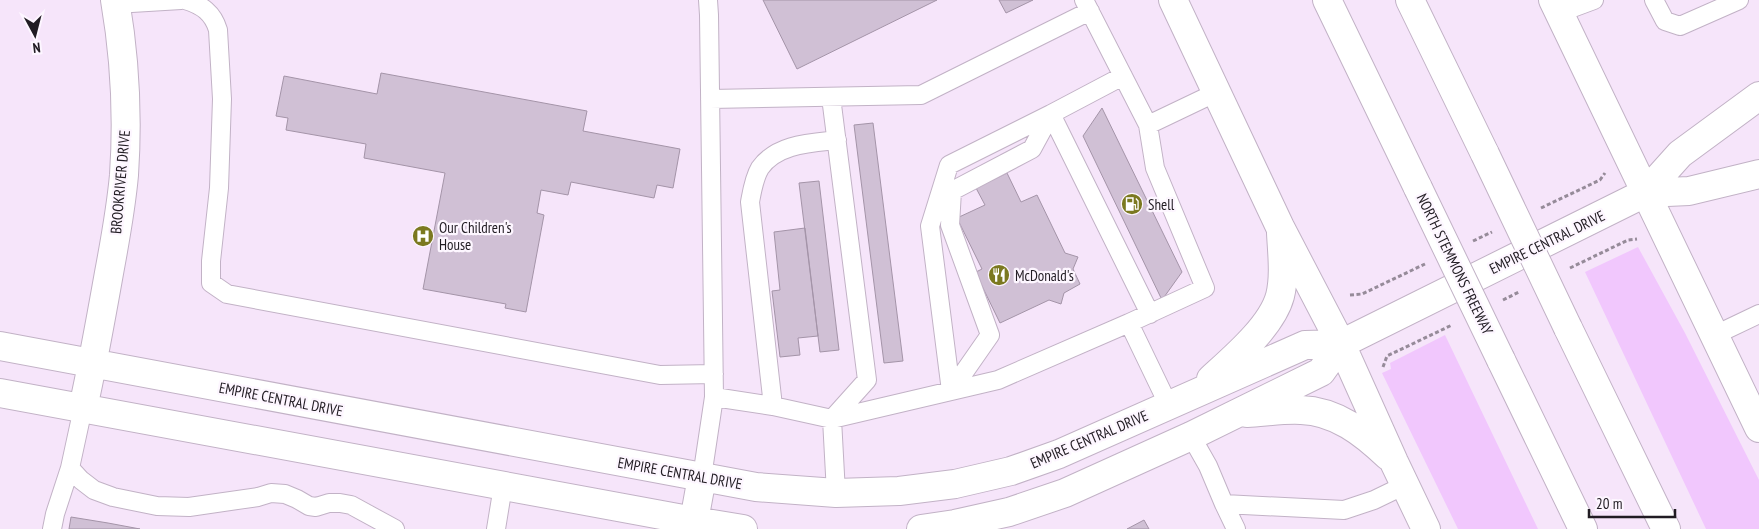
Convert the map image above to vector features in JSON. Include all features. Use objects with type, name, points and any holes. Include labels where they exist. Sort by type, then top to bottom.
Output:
[{"type":"main road","points":[[1173,0],[1280,227],[1341,344],[1426,529]]},
{"type":"main road","name":"NORTH STEMMONS FREEWAY","points":[[1327,0],[1583,529]]},
{"type":"main road","points":[[1410,0],[1666,529]]},
{"type":"main road","name":"BROOKRIVER DRIVE","points":[[83,408],[93,364],[118,224],[124,176],[125,79],[115,2]]},
{"type":"main road","points":[[1556,7],[1759,428]]},
{"type":"main road","name":"EMPIRE CENTRAL DRIVE","points":[[0,346],[756,487],[836,493],[899,491],[956,484],[1011,471],[1059,454],[1168,404],[1305,345],[1341,344],[1646,192],[1680,154],[1759,96]]},
{"type":"main road","name":"EMPIRE CENTRAL DRIVE","points":[[1646,192],[1689,191],[1759,174]]},
{"type":"main road","points":[[1197,392],[1255,335],[1274,312],[1280,295],[1282,269],[1280,227]]},
{"type":"main road","name":"EMPIRE CENTRAL DRIVE","points":[[922,529],[948,526],[1009,512],[1066,493],[1191,436],[1321,372],[1341,344]]},
{"type":"main road","points":[[0,393],[503,486],[693,525],[743,529]]},
{"type":"main road","points":[[1236,413],[1302,410],[1330,415],[1369,438],[1400,474]]},
{"type":"main road","points":[[693,525],[702,477]]},
{"type":"lane","points":[[115,2],[183,0],[196,3],[209,12],[215,20],[218,30],[222,99],[219,188],[211,260],[212,283],[227,294],[660,375],[714,374]]},
{"type":"lane","points":[[702,477],[714,397],[708,0]]},
{"type":"lane","points":[[1556,7],[1594,0]]},
{"type":"lane","points":[[1654,0],[1665,21],[1680,26],[1739,0]]},
{"type":"lane","points":[[710,99],[921,95],[1087,6],[1148,125],[1155,168],[1205,288],[998,380],[832,419],[773,406],[714,397]]},
{"type":"lane","points":[[951,391],[930,226],[949,165],[1123,76]]},
{"type":"lane","points":[[1148,125],[1215,92]]},
{"type":"lane","points":[[831,97],[867,380],[832,419],[836,493]]},
{"type":"lane","points":[[1051,114],[1150,314]]},
{"type":"lane","points":[[951,391],[990,335],[950,225],[952,191],[1032,149],[1051,114]]},
{"type":"lane","points":[[773,406],[750,202],[754,184],[760,168],[778,154],[793,146],[836,140]]},
{"type":"lane","points":[[1715,335],[1759,314]]},
{"type":"lane","points":[[1129,323],[1168,404]]},
{"type":"lane","points":[[52,529],[70,468],[83,408]]},
{"type":"lane","points":[[1191,436],[1208,466],[1236,529]]},
{"type":"lane","points":[[70,468],[94,490],[113,497],[157,506],[189,507],[258,497],[271,493],[285,494],[309,506],[316,507],[329,503],[350,505],[395,529]]},
{"type":"lane","points":[[1224,504],[1344,510],[1374,500],[1400,474]]},
{"type":"lane","points":[[496,529],[503,486]]},
{"type":"path","points":[[1538,210],[1600,180],[1608,166]]},
{"type":"path","points":[[1468,243],[1494,231]]},
{"type":"path","points":[[1566,270],[1628,240],[1640,238]]},
{"type":"path","points":[[1350,295],[1362,294],[1432,260]]},
{"type":"path","points":[[1494,304],[1521,292]]},
{"type":"path","points":[[1382,368],[1388,356],[1459,322]]},
{"type":"shaded area","points":[[1638,247],[1685,333],[1759,480],[1759,529],[1706,529],[1585,272]]},
{"type":"shaded area","points":[[1445,335],[1538,529],[1458,529],[1382,373],[1391,369],[1390,363]]},
{"type":"building","points":[[763,0],[937,0],[797,69]]},
{"type":"building","points":[[999,0],[1033,0],[1006,13]]},
{"type":"building","points":[[381,73],[587,111],[583,131],[680,149],[673,188],[657,185],[654,198],[571,182],[568,195],[541,190],[537,213],[544,215],[526,312],[505,308],[506,304],[423,289],[445,173],[364,158],[366,144],[286,130],[288,118],[276,116],[284,76],[377,94]]},
{"type":"building","name":"Shell","points":[[1102,108],[1182,272],[1162,300],[1083,136]]},
{"type":"building","points":[[873,123],[903,361],[884,363],[854,125]]},
{"type":"building","points":[[1007,173],[1021,202],[1037,195],[1065,253],[1078,257],[1073,269],[1080,284],[1064,293],[1061,304],[1049,300],[1000,323],[981,284],[977,286],[972,274],[982,269],[957,218],[985,205],[976,188]]},
{"type":"building","points":[[819,181],[839,350],[820,352],[799,183]]},
{"type":"building","points":[[805,228],[818,336],[798,338],[800,355],[780,357],[772,291],[780,290],[774,232]]},
{"type":"building","points":[[71,517],[108,523],[140,529],[69,529]]},
{"type":"building","points":[[1144,520],[1149,529],[1127,529]]},
{"type":"place","name":"Shell","points":[[1132,204]]},
{"type":"place","name":"Our Children's House","points":[[423,236]]},
{"type":"place","name":"McDonald's","points":[[999,275]]}]
